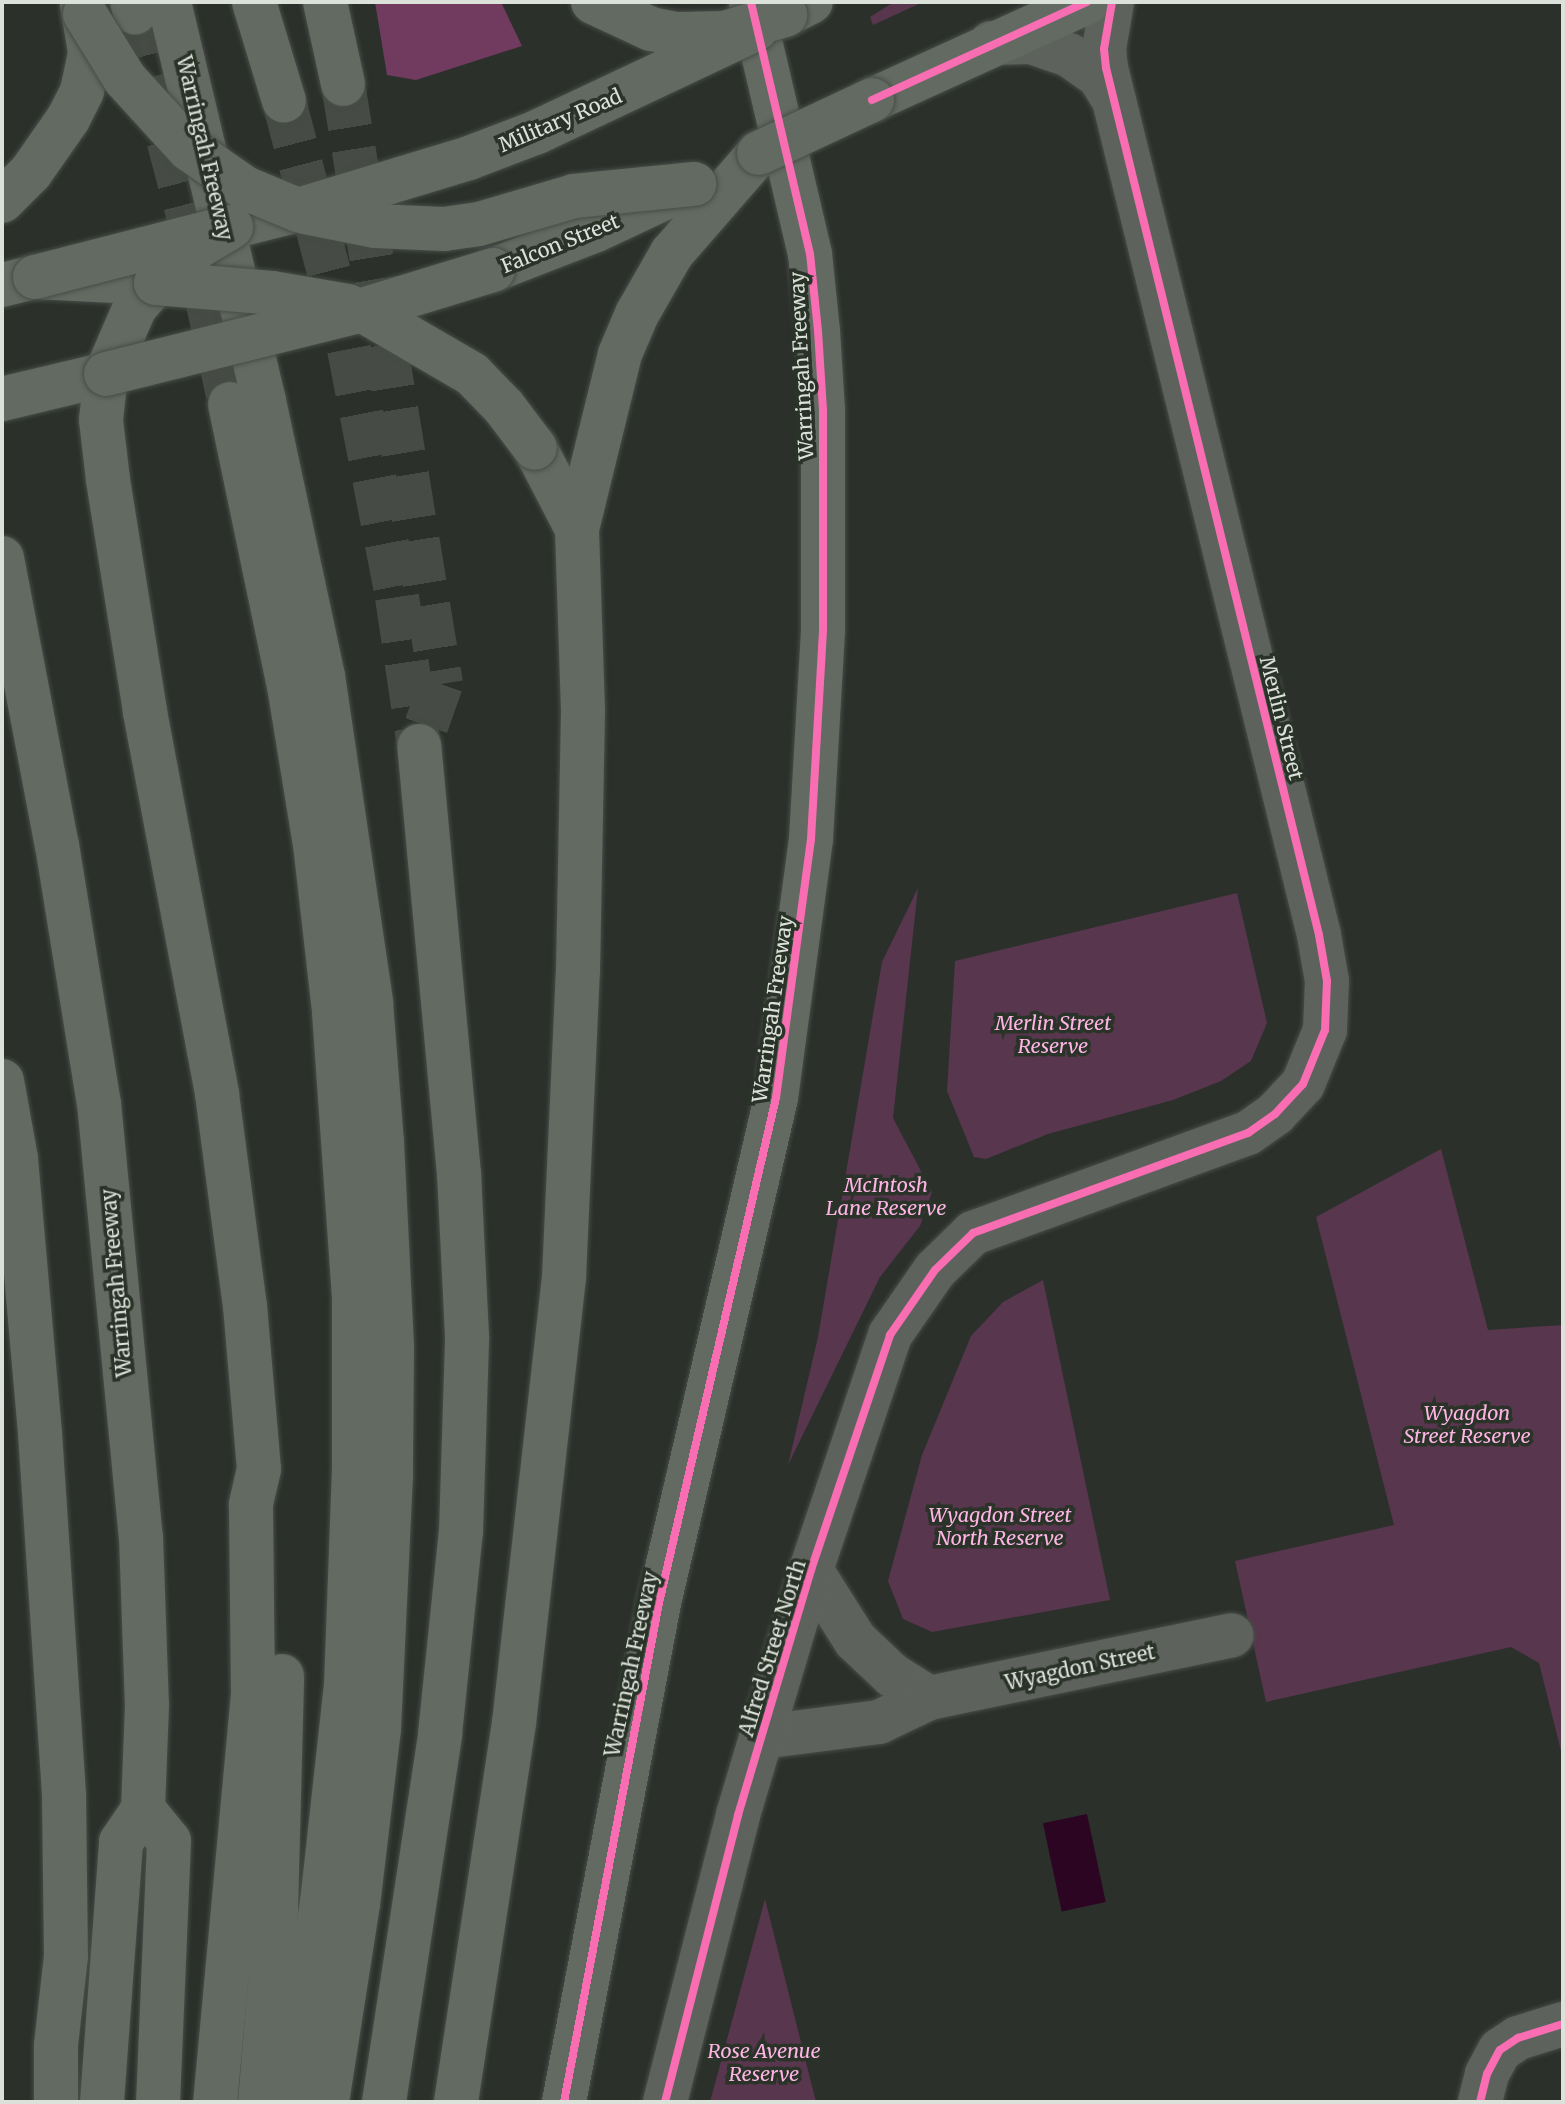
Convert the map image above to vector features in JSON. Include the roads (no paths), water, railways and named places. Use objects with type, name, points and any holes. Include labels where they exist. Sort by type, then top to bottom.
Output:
[{"type":"highway","points":[[254,2],[284,101]]},
{"type":"highway","points":[[325,2],[343,84]]},
{"type":"highway","points":[[593,2],[651,29],[676,34],[724,33],[782,6]]},
{"type":"highway","name":"Falcon Street","points":[[694,184],[991,43],[1087,2]]},
{"type":"highway","name":"Warringah Freeway","points":[[145,6],[264,401],[323,676],[371,1003],[389,1265],[391,1443],[379,1729],[358,1904],[327,2102]]},
{"type":"highway","name":"Military Road","points":[[298,210],[469,158],[537,132],[782,6]]},
{"type":"highway","name":"Warringah Freeway","points":[[564,2102],[659,1603],[776,1098],[811,839],[823,629],[823,410],[818,331],[782,6]]},
{"type":"highway","points":[[83,8],[125,79],[189,149],[245,188],[298,210],[375,226],[444,229],[479,224],[574,196],[694,184]]},
{"type":"highway","points":[[2,201],[31,172],[75,106],[88,71],[90,52],[83,8]]},
{"type":"highway","points":[[456,2102],[514,1723],[564,1277],[571,1165],[582,757],[577,529],[620,354],[653,281],[672,253],[759,153]]},
{"type":"highway","points":[[215,2102],[253,1694],[251,1505],[259,1469],[234,1207],[192,953],[145,712],[101,420],[106,374],[135,307],[156,283],[196,248],[231,227],[298,210]]},
{"type":"highway","points":[[362,310],[472,374],[504,407],[535,448],[577,529]]},
{"type":"highway","points":[[230,404],[289,686],[315,844],[334,1012],[354,1300],[354,1468],[346,1685],[322,1901],[294,2102]]},
{"type":"highway","name":"Warringah Freeway","points":[[2,558],[57,845],[99,1103],[141,1536],[147,1705],[143,1809]]},
{"type":"highway","points":[[384,2102],[440,1734],[461,1532],[467,1336],[459,1174],[419,746]]},
{"type":"highway","points":[[2,1081],[16,1159],[39,1417],[64,1795],[66,1956],[56,2045],[56,2102]]},
{"type":"highway","points":[[259,1469],[275,1503],[283,1640],[276,1910],[260,2102]]},
{"type":"highway","points":[[102,2102],[121,1842],[143,1809],[169,1841],[158,2102]]},
{"type":"main road","name":"Falcon Street","points":[[2,399],[362,310],[493,270],[596,230],[694,184]]},
{"type":"main road","points":[[19,281],[231,227]]},
{"type":"main road","points":[[19,281],[156,283],[272,293],[362,310]]},
{"type":"street","name":"Merlin Street","points":[[973,1233],[1248,1133],[1275,1114],[1303,1084],[1325,1030],[1327,981],[1319,935],[1104,59],[1112,2]]},
{"type":"street","points":[[991,43],[1031,42],[1069,55],[1099,76],[1114,100]]},
{"type":"street","name":"Alfred Street North","points":[[665,2102],[738,1815],[811,1570],[890,1335],[935,1270],[973,1233]]},
{"type":"street","points":[[811,1570],[855,1640],[892,1675],[929,1698]]},
{"type":"street","name":"Wyagdon Street","points":[[762,1737],[879,1722],[929,1698],[1232,1635]]},
{"type":"street","points":[[1480,2102],[1487,2074],[1500,2050],[1518,2038],[1563,2024]]},
{"type":"tunnel","points":[[135,13],[190,222],[230,404]]},
{"type":"tunnel","points":[[343,84],[441,684],[419,746]]},
{"type":"tunnel","points":[[284,101],[349,349],[397,597],[418,740]]},
{"type":"park label","name":"Merlin Street Reserve","points":[[1053,1034]]},
{"type":"park label","name":"McIntosh Lane Reserve","points":[[886,1196]]},
{"type":"park label","name":"Wyagdon Street Reserve","points":[[1467,1424]]},
{"type":"park label","name":"Wyagdon Street North Reserve","points":[[1000,1526]]},
{"type":"park label","name":"Rose Avenue Reserve","points":[[764,2062]]}]
